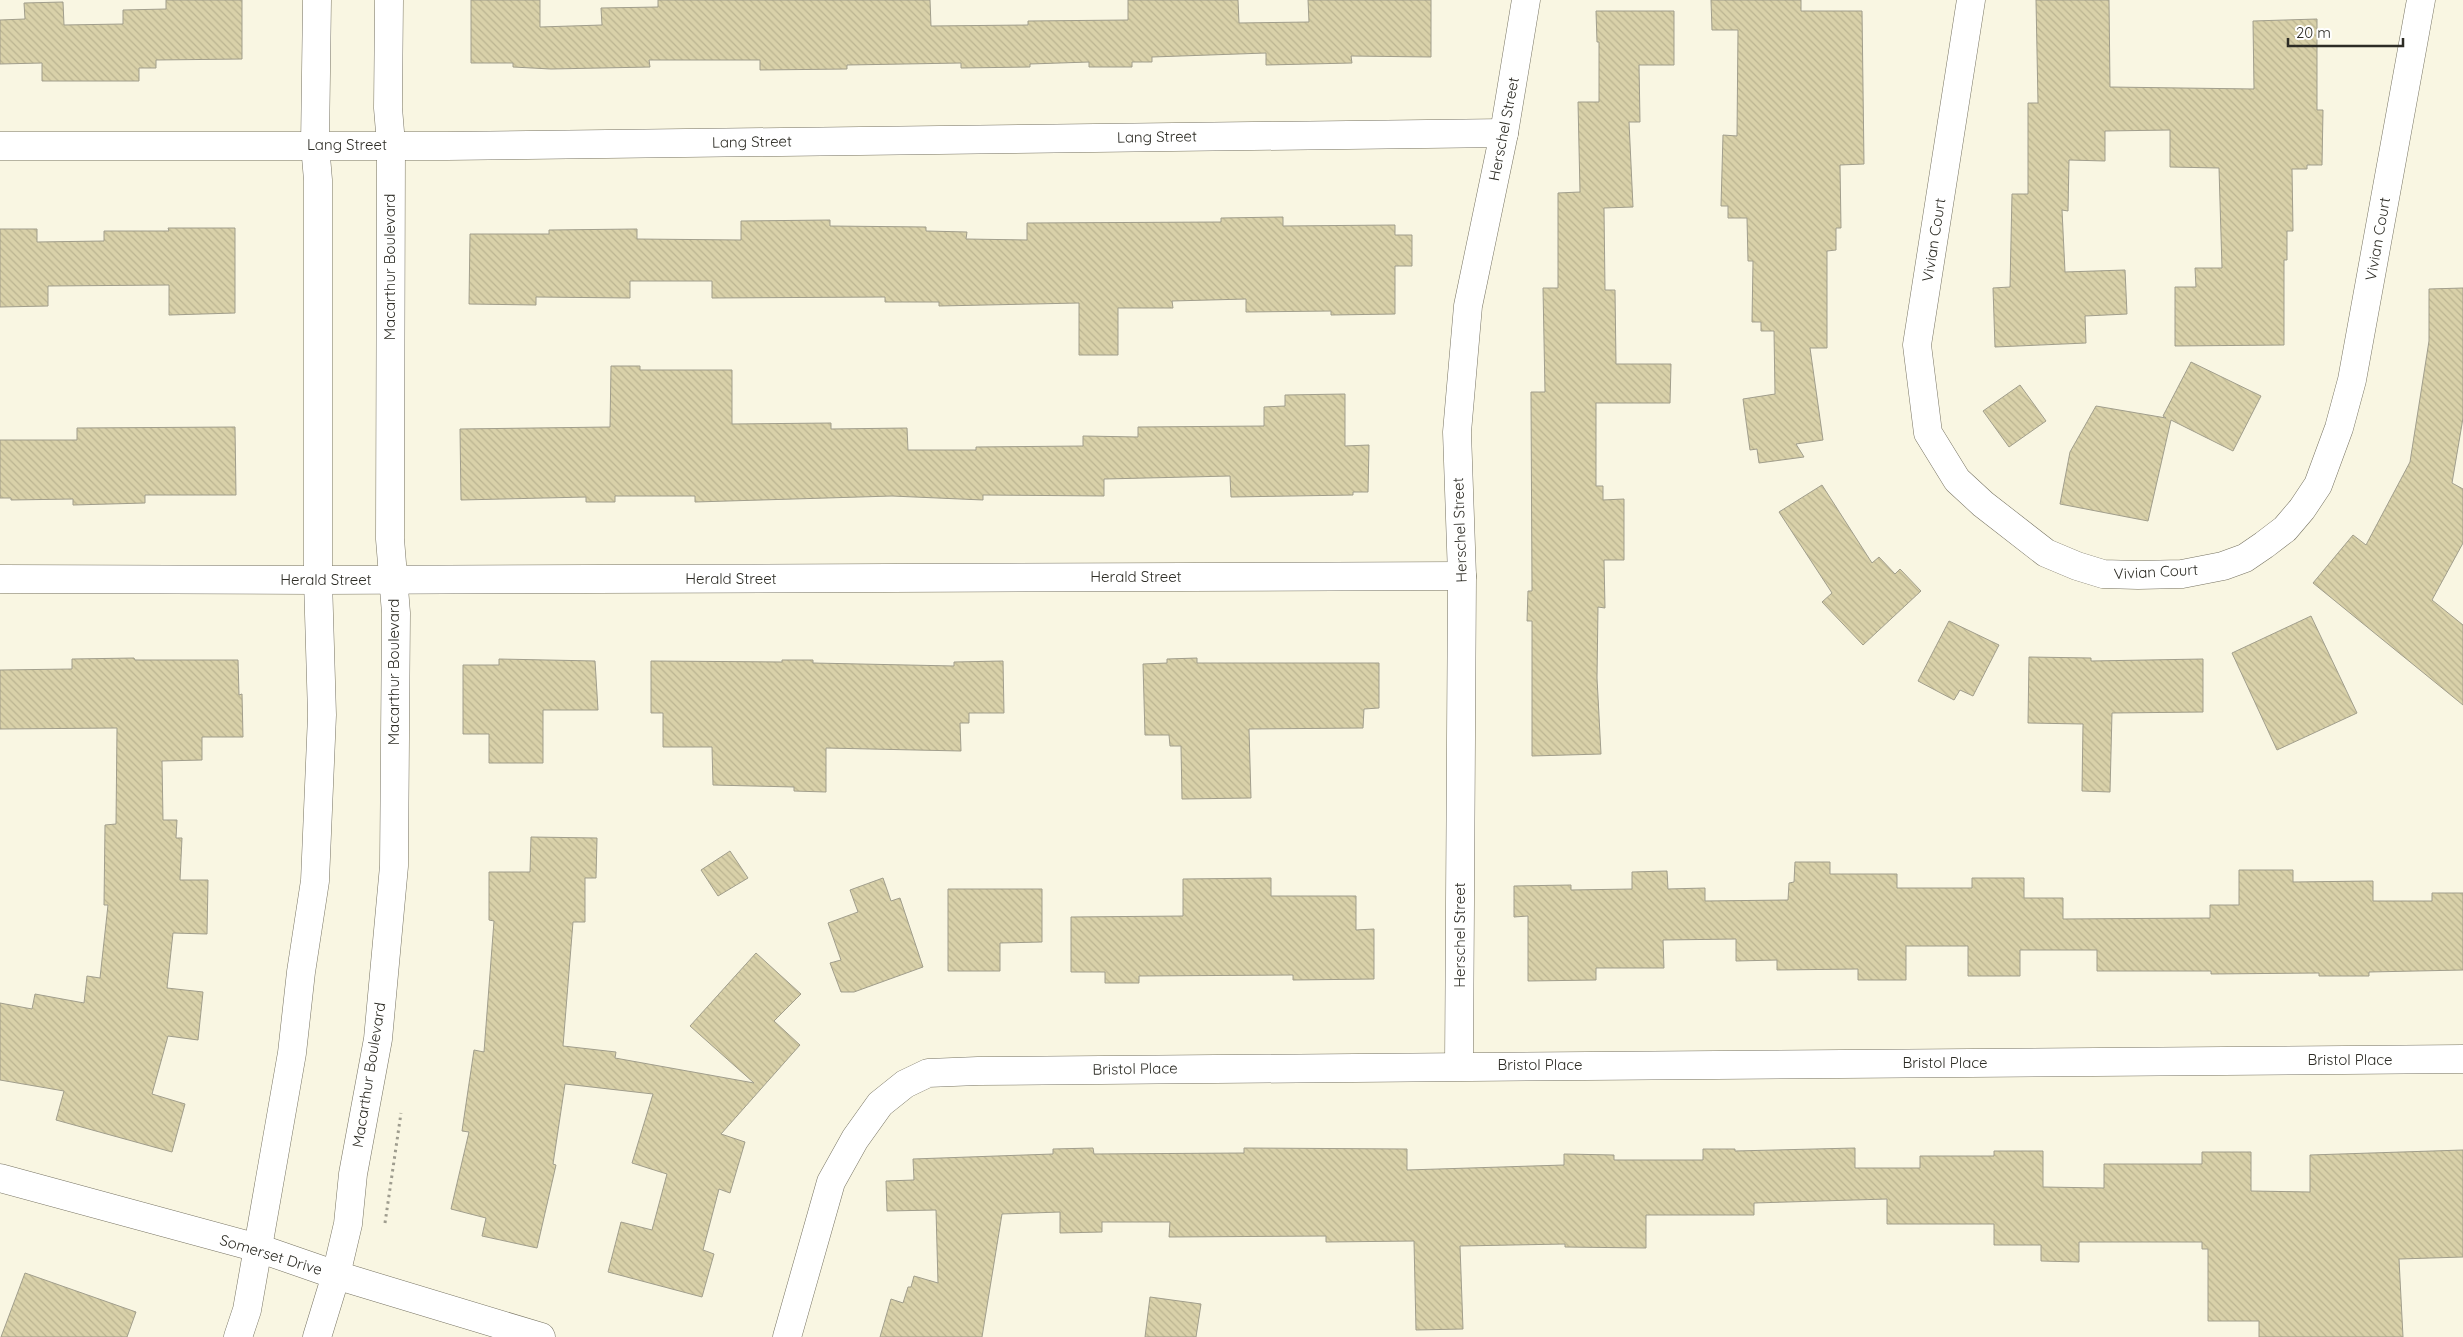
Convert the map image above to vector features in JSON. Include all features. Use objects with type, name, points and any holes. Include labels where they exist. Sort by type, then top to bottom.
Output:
[{"type":"street","points":[[238,1337],[247,1310],[292,1053],[301,972],[315,881],[322,715],[318,580],[318,189],[315,145],[317,0]]},
{"type":"street","name":"Macarthur Boulevard","points":[[317,1337],[336,1275],[348,1224],[353,1174],[378,1038],[394,866],[396,613],[390,539],[391,144],[388,108],[389,0]]},
{"type":"street","name":"Herschel Street","points":[[1459,1066],[1462,576],[1456,432],[1468,306],[1504,133],[1526,0]]},
{"type":"street","name":"Vivian Court","points":[[1971,0],[1917,345],[1928,432],[1957,480],[2046,553],[2103,574],[2138,575],[2182,574],[2223,566],[2245,558],[2285,529],[2318,485],[2339,428],[2352,380],[2421,0]]},
{"type":"street","name":"Lang Street","points":[[0,146],[391,144],[447,146],[1504,133]]},
{"type":"street","name":"Herald Street","points":[[0,579],[318,580],[1462,576]]},
{"type":"street","name":"Bristol Place","points":[[787,1337],[831,1182],[855,1138],[880,1104],[905,1084],[928,1073],[1459,1066],[2463,1059]]},
{"type":"street","name":"Somerset Drive","points":[[0,1178],[258,1248],[336,1275],[541,1337]]},
{"type":"building","points":[[166,0],[242,0],[242,59],[156,60],[156,68],[139,68],[139,81],[42,81],[42,63],[0,64],[0,20],[25,19],[24,3],[63,2],[64,25],[123,24],[123,10],[166,9]]},
{"type":"building","points":[[471,0],[540,0],[540,27],[602,25],[601,8],[658,7],[658,0],[930,0],[931,26],[1028,25],[1028,21],[1128,20],[1128,0],[1238,0],[1239,23],[1309,22],[1308,0],[1431,0],[1431,57],[1351,56],[1352,63],[1266,65],[1266,53],[1152,57],[1152,62],[1132,62],[1132,67],[1089,67],[1089,62],[1030,64],[1030,67],[961,68],[961,63],[847,65],[847,69],[760,70],[760,60],[649,60],[650,67],[551,69],[513,67],[513,63],[471,63]]},
{"type":"building","points":[[1711,0],[1801,0],[1801,11],[1862,11],[1864,164],[1840,165],[1841,228],[1836,228],[1836,250],[1827,251],[1827,348],[1810,348],[1823,440],[1796,444],[1804,457],[1759,463],[1757,449],[1750,450],[1743,399],[1775,394],[1774,331],[1761,331],[1761,322],[1752,322],[1753,261],[1748,261],[1747,218],[1728,218],[1728,206],[1721,206],[1723,135],[1737,136],[1738,30],[1712,30]]},
{"type":"building","points":[[2036,0],[2109,0],[2110,87],[2254,89],[2253,21],[2317,19],[2317,110],[2323,110],[2322,165],[2307,165],[2307,169],[2292,169],[2293,231],[2287,231],[2287,260],[2284,260],[2284,345],[2175,346],[2175,287],[2196,287],[2195,268],[2222,268],[2219,168],[2170,167],[2170,130],[2105,131],[2105,161],[2069,160],[2068,211],[2062,210],[2065,272],[2125,270],[2127,314],[2085,316],[2086,343],[1995,347],[1993,288],[2010,287],[2012,194],[2028,194],[2028,103],[2038,103]]},
{"type":"building","points":[[1596,11],[1674,11],[1674,65],[1639,65],[1640,122],[1629,122],[1633,207],[1604,208],[1605,290],[1615,290],[1616,364],[1671,364],[1670,403],[1596,403],[1596,486],[1603,486],[1603,500],[1624,499],[1624,560],[1604,560],[1605,608],[1598,607],[1597,678],[1601,754],[1532,756],[1532,621],[1527,621],[1528,591],[1532,591],[1531,392],[1545,392],[1543,288],[1558,288],[1558,193],[1580,192],[1578,102],[1599,102],[1599,42],[1597,42]]},
{"type":"building","points":[[1283,217],[1283,226],[1395,225],[1395,235],[1412,235],[1412,266],[1395,266],[1395,314],[1331,315],[1331,311],[1246,312],[1246,299],[1172,301],[1173,308],[1118,308],[1118,355],[1079,355],[1079,303],[939,306],[939,302],[885,302],[885,297],[712,298],[712,281],[630,281],[630,298],[536,297],[536,305],[469,304],[470,234],[549,234],[549,230],[637,229],[637,239],[741,240],[741,221],[830,220],[830,226],[926,227],[926,231],[967,232],[966,239],[1027,240],[1027,223],[1221,222],[1221,218]]},
{"type":"building","points":[[168,228],[235,228],[235,313],[169,315],[169,285],[48,286],[48,306],[0,307],[0,229],[37,229],[37,242],[104,241],[104,231],[169,231]]},
{"type":"building","points":[[2463,288],[2463,418],[2452,483],[2463,489],[2463,543],[2432,600],[2463,625],[2463,705],[2313,583],[2353,535],[2366,545],[2410,462],[2429,341],[2429,289]]},
{"type":"building","points":[[2191,362],[2261,396],[2233,451],[2171,420],[2148,521],[2060,504],[2070,452],[2096,406],[2166,418],[2163,416]]},
{"type":"building","points":[[611,366],[640,366],[640,370],[732,370],[732,424],[831,423],[831,429],[907,428],[908,450],[976,450],[976,447],[1083,446],[1083,436],[1138,437],[1138,427],[1264,426],[1264,407],[1285,406],[1285,395],[1345,394],[1345,446],[1369,445],[1368,492],[1353,492],[1353,495],[1231,497],[1230,476],[1104,479],[1104,496],[983,495],[983,500],[892,496],[695,502],[695,496],[615,496],[615,502],[586,502],[586,497],[461,500],[460,429],[610,427]]},
{"type":"building","points":[[2020,385],[2046,421],[2009,447],[1983,411]]},
{"type":"building","points":[[235,427],[236,495],[145,495],[145,503],[73,505],[73,499],[11,500],[11,498],[0,498],[0,440],[77,440],[77,428]]},
{"type":"building","points":[[1822,485],[1872,563],[1879,557],[1895,574],[1900,569],[1921,591],[1863,645],[1822,602],[1832,593],[1779,512]]},
{"type":"building","points":[[2311,616],[2357,713],[2277,750],[2232,653]]},
{"type":"building","points":[[1949,621],[1999,645],[1973,696],[1960,690],[1954,700],[1918,681]]},
{"type":"building","points":[[2029,657],[2091,658],[2091,661],[2203,659],[2203,712],[2112,713],[2110,792],[2082,791],[2083,724],[2028,723]]},
{"type":"building","points":[[134,658],[135,660],[238,660],[239,695],[242,694],[243,737],[202,737],[202,760],[162,761],[163,820],[177,820],[176,838],[182,838],[180,880],[208,880],[207,934],[173,933],[167,988],[203,992],[198,1040],[168,1036],[152,1094],[185,1104],[172,1152],[56,1120],[64,1091],[0,1080],[0,1003],[32,1009],[35,994],[84,1003],[87,976],[100,978],[108,905],[104,905],[105,825],[116,824],[117,728],[0,729],[0,670],[72,669],[72,659]]},
{"type":"building","points":[[1197,658],[1197,663],[1379,663],[1379,708],[1364,709],[1363,728],[1249,729],[1251,798],[1182,799],[1181,746],[1170,746],[1169,735],[1145,735],[1143,664],[1167,663],[1167,659]]},
{"type":"building","points":[[499,659],[595,661],[598,710],[543,710],[543,763],[489,763],[489,734],[463,734],[463,665],[499,665]]},
{"type":"building","points":[[782,660],[813,660],[813,663],[954,666],[954,662],[1003,661],[1004,713],[969,713],[969,723],[960,723],[961,751],[826,748],[826,792],[794,791],[794,787],[713,785],[712,747],[663,747],[663,713],[651,713],[651,661],[782,662]]},
{"type":"building","points":[[531,837],[597,838],[596,878],[585,878],[585,922],[573,922],[563,1046],[616,1052],[615,1058],[754,1083],[690,1026],[756,953],[801,994],[774,1021],[800,1045],[721,1134],[745,1142],[730,1193],[719,1189],[703,1250],[714,1254],[702,1297],[608,1272],[621,1222],[652,1230],[667,1174],[632,1163],[653,1094],[565,1084],[553,1164],[556,1165],[537,1248],[482,1236],[486,1218],[451,1209],[469,1132],[462,1131],[474,1050],[484,1052],[494,921],[489,920],[489,872],[530,872]]},
{"type":"building","points":[[730,851],[748,878],[718,896],[701,870]]},
{"type":"building","points":[[1795,862],[1830,862],[1830,874],[1897,874],[1897,888],[1972,888],[1972,878],[2024,878],[2024,898],[2063,898],[2063,919],[2210,918],[2210,905],[2239,905],[2239,870],[2293,870],[2293,882],[2373,881],[2373,901],[2432,901],[2432,893],[2463,893],[2463,970],[2369,972],[2369,976],[2319,976],[2319,973],[2211,974],[2211,971],[2097,971],[2097,950],[2020,950],[2020,976],[1968,976],[1968,946],[1906,946],[1906,980],[1858,980],[1858,969],[1777,970],[1777,960],[1736,961],[1736,939],[1663,940],[1664,968],[1596,968],[1596,980],[1528,981],[1528,916],[1514,917],[1514,886],[1571,885],[1571,890],[1632,889],[1632,872],[1667,871],[1668,889],[1705,888],[1705,901],[1788,900],[1789,883],[1794,882]]},
{"type":"building","points":[[883,878],[891,901],[900,898],[923,967],[854,992],[841,992],[830,963],[841,960],[828,923],[858,912],[850,890]]},
{"type":"building","points":[[1271,878],[1271,896],[1356,896],[1356,930],[1374,929],[1374,979],[1293,980],[1293,975],[1139,976],[1139,983],[1105,983],[1105,972],[1071,972],[1071,917],[1183,916],[1183,879]]},
{"type":"building","points":[[948,889],[1042,889],[1042,942],[1000,943],[1000,971],[948,971]]},
{"type":"building","points":[[1093,1148],[1094,1154],[1244,1153],[1244,1148],[1407,1149],[1407,1170],[1564,1165],[1564,1154],[1614,1155],[1614,1160],[1703,1160],[1703,1149],[1735,1149],[1735,1151],[1855,1148],[1855,1168],[1920,1168],[1920,1156],[1994,1156],[1994,1151],[2043,1151],[2043,1187],[2104,1188],[2104,1164],[2202,1164],[2202,1152],[2251,1152],[2251,1191],[2310,1192],[2310,1155],[2463,1150],[2463,1257],[2399,1259],[2403,1337],[2259,1337],[2259,1321],[2208,1321],[2208,1249],[2202,1249],[2202,1242],[2079,1242],[2079,1262],[2041,1261],[2041,1245],[1994,1245],[1994,1224],[1887,1224],[1887,1199],[1754,1203],[1754,1215],[1646,1215],[1646,1248],[1565,1247],[1565,1244],[1460,1246],[1463,1329],[1416,1330],[1414,1241],[1326,1242],[1326,1236],[1169,1237],[1170,1222],[1102,1222],[1102,1232],[1060,1233],[1060,1212],[1002,1214],[982,1337],[880,1337],[891,1299],[903,1303],[914,1276],[938,1283],[936,1210],[887,1211],[886,1181],[914,1180],[913,1159],[1053,1154],[1053,1149]]},
{"type":"building","points":[[25,1273],[136,1312],[127,1337],[1,1337]]},
{"type":"building","points":[[1150,1297],[1201,1304],[1196,1337],[1145,1337]]}]
